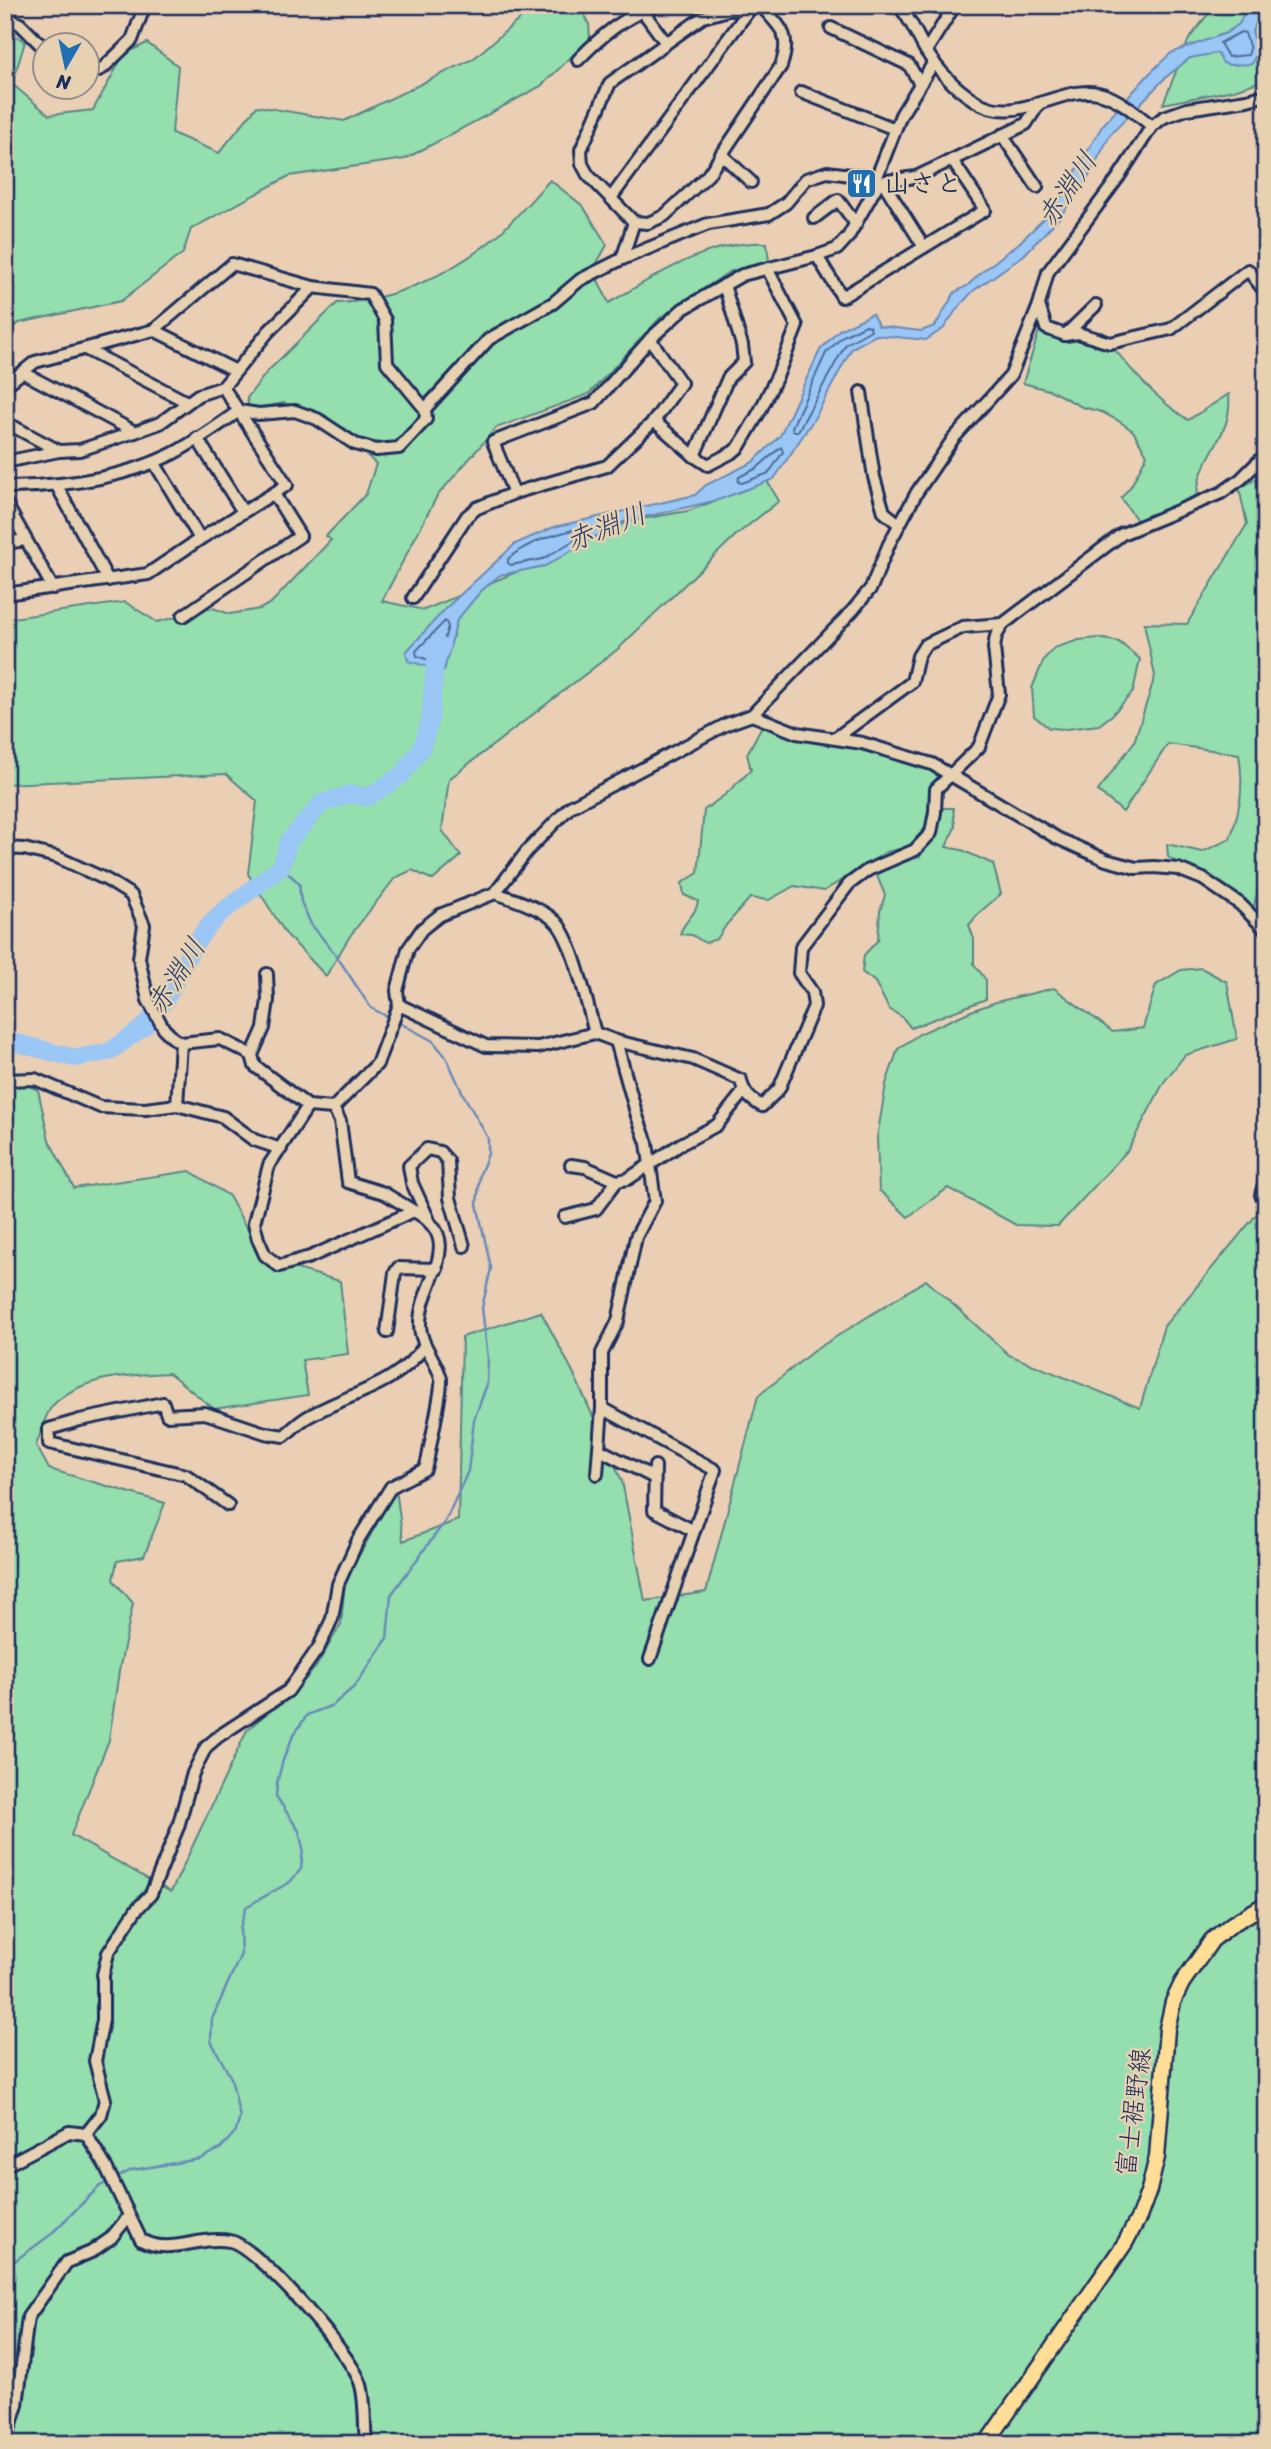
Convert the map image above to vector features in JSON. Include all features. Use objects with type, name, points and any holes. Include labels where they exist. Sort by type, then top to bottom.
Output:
[{"type":"main road","name":"富士裾野線","points":[[986,2444],[1125,2242],[1139,2217],[1157,2157],[1167,2029],[1173,2002],[1182,1983],[1212,1940],[1232,1924],[1266,1905]]},
{"type":"street","points":[[102,68],[132,40],[145,5]]},
{"type":"street","points":[[578,60],[605,32],[640,8],[657,5]]},
{"type":"street","points":[[898,5],[910,18],[926,51],[944,75],[976,102],[998,110],[1039,104],[1080,92],[1096,92],[1110,96],[1152,126]]},
{"type":"street","points":[[926,51],[955,5]]},
{"type":"street","points":[[611,198],[754,7]]},
{"type":"street","points":[[754,7],[781,29],[787,49],[781,66],[708,175],[664,216],[648,223],[634,222],[588,175],[582,164],[581,150],[610,83],[666,43],[703,17],[754,7]]},
{"type":"street","points":[[640,8],[666,43]]},
{"type":"street","points":[[5,17],[20,24],[32,36]]},
{"type":"street","points":[[831,28],[909,65],[920,84]]},
{"type":"street","points":[[514,493],[493,442],[594,403],[650,339],[683,309],[724,285],[742,275],[837,249],[848,237],[879,181],[895,129],[934,62]]},
{"type":"street","points":[[801,92],[895,129]]},
{"type":"street","points":[[334,1108],[377,1064],[398,1008],[397,991],[408,949],[422,929],[440,915],[495,893],[527,851],[570,807],[717,729],[752,715],[871,589],[889,544],[917,492],[953,439],[1011,375],[1039,305],[1048,272],[1118,178],[1152,126],[1164,117],[1187,109],[1247,100],[1266,94]]},
{"type":"street","points":[[425,409],[489,339],[553,303],[580,280],[622,259],[708,224],[769,214],[786,202],[806,180],[827,172],[879,181],[916,177],[1026,124],[1039,104]]},
{"type":"street","points":[[1002,135],[1037,187]]},
{"type":"street","points":[[721,154],[751,182]]},
{"type":"street","points":[[817,256],[842,297],[985,210],[952,160]]},
{"type":"street","points":[[879,181],[924,247]]},
{"type":"street","points":[[814,218],[838,200],[856,224]]},
{"type":"street","points":[[622,259],[634,222]]},
{"type":"street","points":[[5,386],[35,362],[154,330],[232,264],[313,287],[370,294],[385,320],[387,363],[425,409],[426,419],[399,447],[376,450],[355,444],[317,419],[295,411],[258,414],[239,411],[154,462],[104,477],[57,486],[5,489]]},
{"type":"street","points":[[654,421],[708,465],[733,453],[739,447],[778,374],[797,326],[768,270]]},
{"type":"street","points":[[1039,305],[1046,328],[1065,335],[1078,333],[1110,343],[1171,329],[1248,270],[1266,293]]},
{"type":"street","points":[[694,456],[728,378],[744,362],[724,285]]},
{"type":"street","points":[[5,462],[59,451],[80,450],[160,423],[198,395],[223,387],[274,326],[313,287]]},
{"type":"street","points":[[1065,335],[1096,305]]},
{"type":"street","points":[[154,330],[236,371]]},
{"type":"street","points":[[413,598],[467,516],[477,508],[514,493],[607,466],[654,421],[681,383],[650,339]]},
{"type":"street","points":[[87,350],[187,402]]},
{"type":"street","points":[[24,373],[135,432]]},
{"type":"street","points":[[5,594],[148,574],[287,485],[223,387]]},
{"type":"street","points":[[861,392],[874,477],[884,512],[899,524]]},
{"type":"street","points":[[5,422],[59,451]]},
{"type":"street","points":[[197,438],[243,512]]},
{"type":"street","points":[[398,1008],[486,1046],[538,1047],[595,1033],[693,1059],[741,1080],[744,1091],[751,1100],[762,1106],[779,1089],[814,1006],[813,992],[799,973],[801,947],[849,884],[868,870],[915,850],[931,833],[936,812],[936,789],[979,747],[999,694],[994,649],[996,636],[1003,624],[1122,534],[1221,494],[1241,480],[1266,454]]},
{"type":"street","points":[[154,462],[200,539]]},
{"type":"street","points":[[57,486],[108,580]]},
{"type":"street","points":[[183,615],[300,536],[274,494]]},
{"type":"street","points":[[5,502],[53,588]]},
{"type":"street","points":[[5,543],[26,540]]},
{"type":"street","points":[[837,737],[912,682],[918,656],[925,645],[963,627],[1003,624]]},
{"type":"street","points":[[752,715],[797,733],[837,737],[932,764],[1057,838],[1106,860],[1136,868],[1178,869],[1203,878],[1240,904],[1266,930]]},
{"type":"street","points":[[5,848],[24,849],[57,857],[107,880],[131,895],[144,925],[139,958],[148,1000],[164,1029],[181,1043],[220,1039],[252,1055]]},
{"type":"street","points":[[495,893],[528,905],[555,921],[579,975],[595,1033]]},
{"type":"street","points":[[267,974],[268,1000],[264,1028],[252,1055],[255,1066],[308,1106],[334,1108]]},
{"type":"street","points":[[597,1474],[603,1353],[618,1321],[636,1237],[655,1201],[647,1143],[617,1041]]},
{"type":"street","points":[[177,1105],[181,1043]]},
{"type":"street","points":[[5,1080],[35,1079],[100,1107],[145,1109],[177,1105],[223,1117],[254,1140],[281,1149]]},
{"type":"street","points":[[565,1217],[596,1209],[617,1181],[628,1178],[717,1125],[744,1091]]},
{"type":"street","points":[[308,1106],[269,1165],[254,1223],[257,1239],[265,1255],[279,1266],[310,1257],[414,1211]]},
{"type":"street","points":[[334,1108],[340,1121],[348,1182],[384,1193],[429,1220]]},
{"type":"street","points":[[86,2134],[102,2115],[105,2100],[94,2061],[103,2020],[103,1975],[108,1953],[136,1910],[151,1894],[178,1827],[193,1773],[206,1747],[219,1735],[288,1691],[319,1647],[332,1619],[338,1584],[358,1540],[391,1487],[425,1469],[442,1382],[419,1325],[424,1297],[437,1269],[441,1245],[412,1183],[408,1166],[427,1149],[440,1152],[448,1161],[450,1198],[464,1245]]},
{"type":"street","points":[[571,1165],[585,1167],[617,1181]]},
{"type":"street","points":[[1261,1195],[1266,1177]]},
{"type":"street","points":[[387,1332],[395,1273],[398,1268],[437,1269]]},
{"type":"street","points":[[228,1505],[186,1475],[49,1443],[49,1429],[163,1403],[167,1415],[205,1413],[265,1433],[285,1436],[305,1419],[380,1385],[416,1358],[425,1345]]},
{"type":"street","points":[[602,1408],[715,1471],[650,1659]]},
{"type":"street","points":[[600,1450],[654,1471],[654,1510],[694,1531]]},
{"type":"street","points":[[5,2165],[69,2132],[86,2134]]},
{"type":"street","points":[[86,2134],[105,2165],[141,2240],[150,2245],[179,2246],[216,2240],[232,2241],[245,2248],[272,2273],[338,2344],[361,2385],[366,2444]]},
{"type":"street","points":[[5,2442],[17,2405],[28,2317],[67,2262],[91,2252],[111,2238],[128,2217]]},
{"type":"green space","points":[[536,5],[580,5],[589,24],[590,39],[541,86],[405,159],[289,176],[191,229],[183,253],[121,301],[19,323],[5,335],[5,28],[25,42],[12,84],[49,115],[93,110],[97,102],[102,102],[102,94],[124,54],[147,43],[178,66],[172,133],[219,153],[257,106],[344,121],[473,59]]},
{"type":"green space","points":[[1215,5],[1266,5],[1266,67],[1259,82],[1234,90],[1163,104],[1189,39]]},
{"type":"green space","points":[[550,180],[583,206],[607,245],[593,270],[609,303],[684,261],[724,247],[767,243],[769,262],[729,272],[660,318],[589,394],[496,428],[437,496],[382,601],[424,610],[536,564],[629,521],[688,511],[767,481],[779,501],[735,536],[618,649],[449,779],[442,830],[461,856],[433,880],[412,870],[395,878],[350,936],[326,976],[286,934],[248,874],[257,801],[226,774],[5,784],[5,619],[125,602],[157,622],[213,608],[230,614],[260,609],[271,603],[331,540],[326,536],[366,494],[376,464],[325,415],[284,403],[249,409],[247,398],[267,372],[337,303],[402,291],[443,273],[498,235]]},
{"type":"green space","points":[[1043,318],[1073,334],[1102,332],[1141,380],[1188,420],[1229,394],[1228,417],[1201,475],[1196,499],[1141,526],[1121,498],[1131,486],[1147,455],[1133,431],[1102,412],[1082,407],[1052,391],[1023,383]]},
{"type":"green space","points":[[1266,474],[1266,856],[1254,906],[1168,857],[1167,844],[1202,852],[1230,839],[1240,797],[1239,754],[1168,744],[1123,812],[1098,791],[1134,742],[1155,676],[1144,623],[1187,624],[1247,524],[1239,488]]},
{"type":"green space","points":[[1098,638],[1119,642],[1140,659],[1133,692],[1099,725],[1049,728],[1034,716],[1032,688],[1044,659],[1054,648],[1079,640]]},
{"type":"green space","points":[[762,726],[807,740],[885,753],[943,773],[931,793],[925,828],[908,847],[886,852],[824,891],[794,886],[769,900],[750,898],[717,939],[705,943],[692,935],[680,934],[698,901],[684,895],[682,883],[698,873],[704,810],[751,770],[747,754]]},
{"type":"green space","points":[[941,808],[953,808],[955,827],[946,847],[962,850],[993,864],[1001,894],[969,925],[974,939],[974,964],[986,980],[986,999],[911,1028],[902,1017],[889,1009],[875,982],[862,972],[864,955],[878,940],[880,911],[885,895],[877,876],[887,867],[920,857]]},
{"type":"green space","points":[[1201,968],[1227,982],[1237,1039],[1185,1055],[1164,1082],[1128,1150],[1058,1226],[1016,1225],[948,1188],[908,1217],[879,1190],[877,1138],[886,1084],[898,1049],[919,1034],[996,1002],[1054,988],[1113,1032],[1143,1028],[1156,985],[1181,970]]},
{"type":"green space","points":[[5,1075],[38,1090],[49,1140],[74,1188],[190,1171],[229,1196],[264,1260],[340,1281],[348,1354],[302,1360],[308,1395],[214,1409],[169,1373],[108,1378],[78,1388],[53,1405],[45,1418],[36,1445],[49,1469],[165,1503],[144,1556],[117,1561],[113,1580],[133,1603],[109,1740],[71,1835],[171,1892],[247,1730],[301,1684],[316,1667],[341,1624],[345,1581],[396,1489],[403,1541],[458,1520],[462,1337],[541,1312],[573,1372],[622,1481],[645,1601],[706,1592],[758,1396],[812,1352],[926,1280],[1009,1355],[1140,1408],[1164,1326],[1266,1203],[1266,2444],[5,2444]]},
{"type":"water","points":[[1248,5],[1266,5],[1252,31],[1258,50],[1252,64],[1223,63],[1217,53],[1190,58],[1165,78],[1110,135],[1088,178],[1059,218],[1024,255],[973,291],[944,328],[926,340],[876,335],[852,348],[814,419],[774,479],[718,500],[619,523],[545,566],[500,575],[480,592],[457,620],[444,671],[408,661],[406,652],[446,608],[515,544],[554,527],[695,495],[706,485],[753,462],[780,436],[820,350],[839,330],[872,314],[879,326],[921,331],[935,326],[955,292],[967,286],[1019,243],[1054,209],[1102,126],[1150,73],[1171,53],[1226,33],[1239,24]]},
{"type":"waterway","name":"赤淵川","points":[[5,1040],[75,1058],[109,1052],[145,1026],[166,999],[192,948],[205,930],[221,913],[281,867],[289,841],[322,803],[350,794],[368,797],[402,775],[422,747],[430,720],[435,664],[441,647]]},
{"type":"waterway","points":[[281,867],[299,883],[301,902],[311,924],[336,955],[371,1008],[390,1018]]},
{"type":"waterway","points":[[116,2178],[132,2170],[200,2159],[220,2149],[236,2131],[240,2117],[231,2078],[211,2041],[212,2019],[241,1954],[240,1929],[246,1907],[290,1882],[301,1869],[303,1848],[299,1831],[276,1796],[283,1760],[293,1736],[307,1715],[333,1705],[355,1686],[387,1639],[391,1595],[446,1520],[468,1471],[474,1420],[487,1384],[488,1358],[482,1308],[491,1268],[477,1204],[480,1174],[488,1154],[488,1138],[446,1057],[433,1041],[396,1021]]},
{"type":"waterway","points":[[5,2268],[49,2236],[100,2186],[110,2181]]},
{"type":"place","name":"山さと","points":[[861,183]]}]
